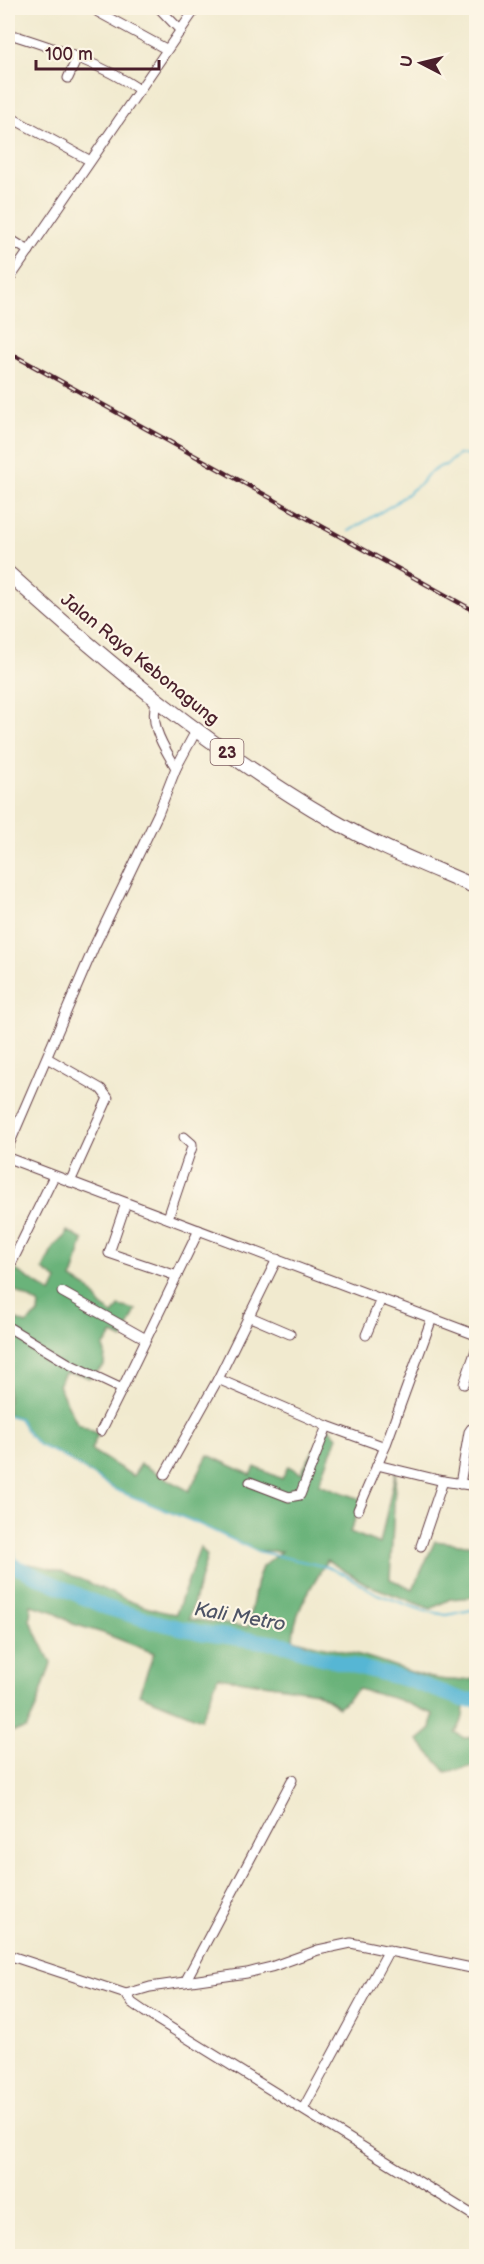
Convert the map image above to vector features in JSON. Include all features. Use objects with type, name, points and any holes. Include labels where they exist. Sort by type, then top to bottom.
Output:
[{"type":"highway","name":"Jalan Raya Kebonagung","points":[[8,573],[72,630],[236,759],[332,820],[393,851],[477,886]]},
{"type":"street","points":[[159,8],[181,31]]},
{"type":"street","points":[[8,281],[89,160],[196,8]]},
{"type":"street","points":[[98,12],[166,49]]},
{"type":"street","points":[[16,36],[78,56],[116,74],[140,90]]},
{"type":"street","points":[[68,78],[78,56]]},
{"type":"street","points":[[8,116],[89,160]]},
{"type":"street","points":[[8,238],[29,251]]},
{"type":"street","points":[[157,698],[153,709],[154,724],[176,768]]},
{"type":"street","points":[[8,1147],[95,945],[158,814],[176,768],[197,729]]},
{"type":"street","points":[[47,1058],[101,1089],[108,1098],[70,1182]]},
{"type":"street","points":[[168,1218],[192,1147],[192,1144],[184,1137]]},
{"type":"street","points":[[8,1158],[477,1335]]},
{"type":"street","points":[[8,1270],[54,1176]]},
{"type":"street","points":[[126,1203],[109,1253],[177,1276]]},
{"type":"street","points":[[101,1431],[199,1230]]},
{"type":"street","points":[[165,1474],[218,1379],[277,1259]]},
{"type":"street","points":[[62,1292],[146,1339]]},
{"type":"street","points":[[366,1335],[381,1299]]},
{"type":"street","points":[[248,1316],[290,1334]]},
{"type":"street","points":[[358,1510],[385,1447],[432,1318]]},
{"type":"street","points":[[8,1327],[70,1365],[122,1389]]},
{"type":"street","points":[[464,1384],[477,1350]]},
{"type":"street","points":[[218,1379],[327,1426],[385,1447]]},
{"type":"street","points":[[250,1482],[289,1497],[300,1495],[327,1426]]},
{"type":"street","points":[[460,1484],[469,1432],[477,1428]]},
{"type":"street","points":[[377,1465],[443,1481],[477,1486]]},
{"type":"street","points":[[421,1546],[443,1481]]},
{"type":"street","points":[[185,1982],[292,1780]]},
{"type":"street","points":[[126,1994],[134,1990],[247,1973],[318,1950],[351,1943],[477,1969]]},
{"type":"street","points":[[303,2109],[389,1950]]},
{"type":"street","points":[[8,1954],[126,1994],[132,2003],[145,2012],[477,2217]]},
{"type":"green space","points":[[67,1231],[83,1240],[72,1279],[89,1289],[101,1305],[113,1315],[119,1306],[136,1310],[123,1339],[113,1334],[103,1347],[104,1366],[89,1378],[80,1374],[65,1373],[58,1385],[77,1423],[98,1434],[91,1450],[133,1476],[141,1464],[189,1491],[208,1455],[251,1475],[255,1467],[282,1479],[288,1466],[301,1473],[327,1426],[337,1437],[319,1484],[363,1500],[350,1532],[380,1544],[396,1469],[390,1579],[413,1589],[435,1541],[476,1546],[476,1597],[450,1599],[431,1609],[368,1585],[327,1560],[301,1608],[293,1639],[361,1655],[434,1678],[476,1679],[476,1700],[464,1700],[462,1721],[455,1732],[464,1738],[476,1737],[476,1766],[446,1772],[418,1740],[431,1729],[433,1714],[396,1699],[358,1689],[339,1707],[316,1692],[218,1677],[201,1719],[139,1694],[154,1653],[73,1624],[52,1611],[31,1605],[30,1620],[51,1663],[36,1708],[26,1729],[8,1732],[8,1553],[11,1563],[33,1564],[54,1569],[134,1603],[176,1614],[200,1547],[207,1556],[189,1619],[248,1627],[257,1580],[262,1567],[281,1551],[257,1551],[197,1523],[114,1489],[65,1457],[39,1445],[30,1436],[19,1418],[8,1415],[8,1340],[15,1328],[11,1329],[17,1320],[26,1324],[38,1314],[39,1304],[8,1287],[8,1274],[11,1267],[51,1293],[57,1280],[43,1270],[54,1246],[65,1237]]},
{"type":"waterway","points":[[349,531],[394,504],[421,483],[428,474],[446,465],[458,455],[476,454]]},
{"type":"waterway","points":[[8,1415],[19,1418],[30,1436],[39,1445],[65,1457],[114,1489],[197,1523],[257,1551],[327,1567],[344,1574],[377,1594],[425,1611],[447,1615],[476,1609]]},
{"type":"waterway","name":"Kali Metro","points":[[8,1553],[10,1564],[105,1607],[202,1633],[288,1645],[316,1656],[408,1680],[464,1700],[476,1700]]},
{"type":"railway","points":[[8,352],[476,612]]}]
